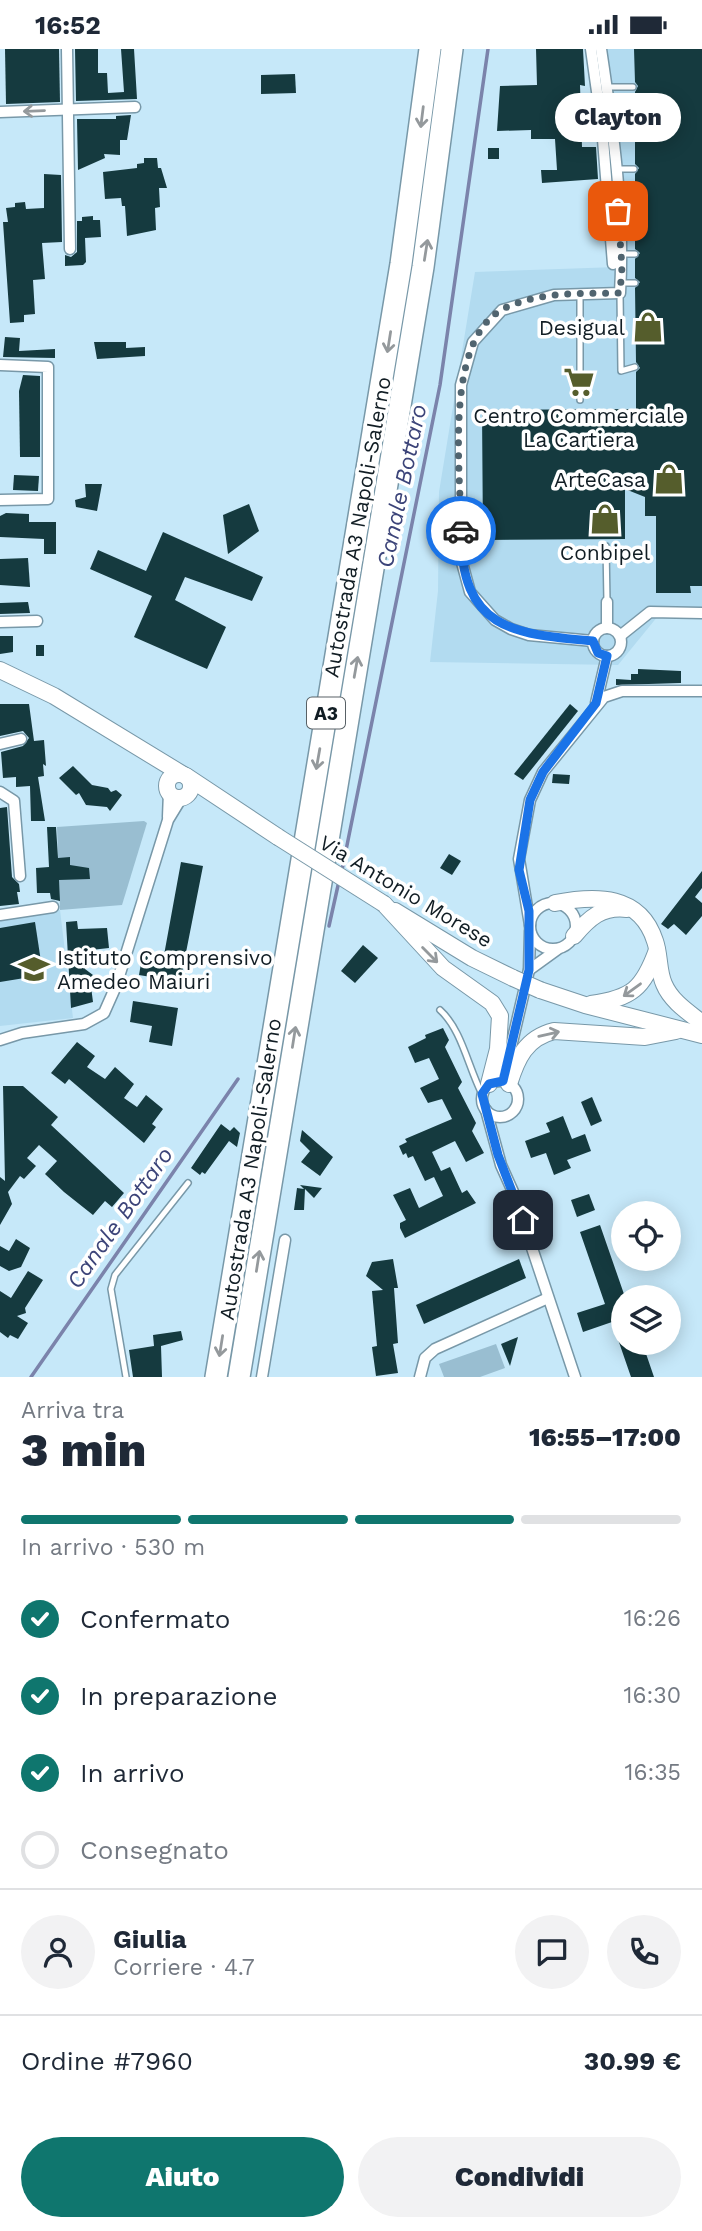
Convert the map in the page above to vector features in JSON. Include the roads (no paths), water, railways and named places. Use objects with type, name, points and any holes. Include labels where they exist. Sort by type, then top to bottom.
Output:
[{"type":"highway","name":"Autostrada A3 Napoli-Salerno","points":[[216,1377],[401,264],[430,49]]},
{"type":"highway","name":"Autostrada A3 Napoli-Salerno","points":[[239,1377],[423,267],[452,49]]},
{"type":"street","points":[[67,49],[70,249]]},
{"type":"street","points":[[591,49],[602,127],[613,264]]},
{"type":"street","points":[[593,641],[529,635],[495,620],[470,592],[461,559],[460,400],[468,351],[483,327],[502,310],[545,296],[620,288],[621,254],[616,169],[601,49]]},
{"type":"street","points":[[0,112],[135,107]]},
{"type":"street","points":[[0,365],[43,364],[48,367],[48,499],[0,500]]},
{"type":"street","points":[[607,602],[607,628]]},
{"type":"street","points":[[607,628],[596,633],[593,641],[598,653],[607,656],[619,650],[620,636],[650,613],[702,613]]},
{"type":"street","points":[[0,622],[37,621]]},
{"type":"street","points":[[607,628],[620,636]]},
{"type":"street","points":[[575,1377],[514,1194],[498,1155],[496,1139],[486,1110],[496,1086],[529,970],[530,928],[520,859],[534,786],[596,703],[607,656]]},
{"type":"street","name":"Via Antonio Morese","points":[[0,670],[54,696],[184,775],[217,799],[472,958],[540,990],[585,1006],[676,1031],[702,1035]]},
{"type":"street","points":[[596,703],[622,691],[702,691]]},
{"type":"street","points":[[0,744],[21,739]]},
{"type":"street","name":"Via Antonio Morese","points":[[144,753],[176,793],[217,799]]},
{"type":"street","points":[[0,1040],[22,1033],[84,1024],[104,1013],[116,986],[176,793],[191,786],[184,775]]},
{"type":"street","points":[[0,792],[14,801],[20,876]]},
{"type":"street","points":[[524,889],[572,912],[576,923],[574,936]]},
{"type":"street","points":[[530,928],[538,908],[552,903],[606,898],[633,910],[647,922],[657,949],[664,984],[683,1008],[702,1023]]},
{"type":"street","points":[[384,904],[443,968],[492,1003],[500,1016],[496,1086]]},
{"type":"street","points":[[0,915],[53,907]]},
{"type":"street","points":[[529,970],[560,948],[587,921],[604,910],[633,910]]},
{"type":"street","points":[[530,928],[541,946],[560,948]]},
{"type":"street","points":[[585,1006],[615,1000],[634,991],[650,971],[657,949]]},
{"type":"street","points":[[496,1086],[535,1038],[544,1034],[554,1031],[645,1037],[676,1031]]},
{"type":"street","points":[[496,1086],[517,1098],[496,1139]]},
{"type":"street","points":[[486,1110],[501,1117],[511,1112]]},
{"type":"street","points":[[262,1377],[285,1240]]},
{"type":"street","points":[[419,1377],[425,1358],[435,1349],[548,1298]]},
{"type":"lane","points":[[607,87],[633,87]]},
{"type":"lane","points":[[616,169],[634,169]]},
{"type":"lane","points":[[621,254],[635,254]]},
{"type":"lane","points":[[635,283],[620,288],[621,371],[635,367]]},
{"type":"lane","points":[[580,294],[580,400]]},
{"type":"lane","points":[[607,546],[607,602]]},
{"type":"lane","points":[[440,1010],[453,1021],[468,1067],[496,1086]]},
{"type":"lane","points":[[126,1377],[110,1289],[116,1275],[188,1183]]},
{"type":"waterway","name":"Canale Bottaro","points":[[342,870],[440,385],[488,49]]},
{"type":"waterway","name":"Canale Bottaro","points":[[329,926],[339,881]]},
{"type":"waterway","name":"Canale Bottaro","points":[[31,1377],[238,1079]]},
{"type":"place","name":"Clayton","points":[[618,211]]},
{"type":"place","name":"Desigual","points":[[648,327]]},
{"type":"place","name":"Centro Commerciale La Cartiera","points":[[579,382]]},
{"type":"place","name":"ArteCasa","points":[[669,479]]},
{"type":"place","name":"Conbipel","points":[[605,519]]},
{"type":"place","name":"Istituto Comprensivo Amedeo Maiuri","points":[[34,969]]}]
